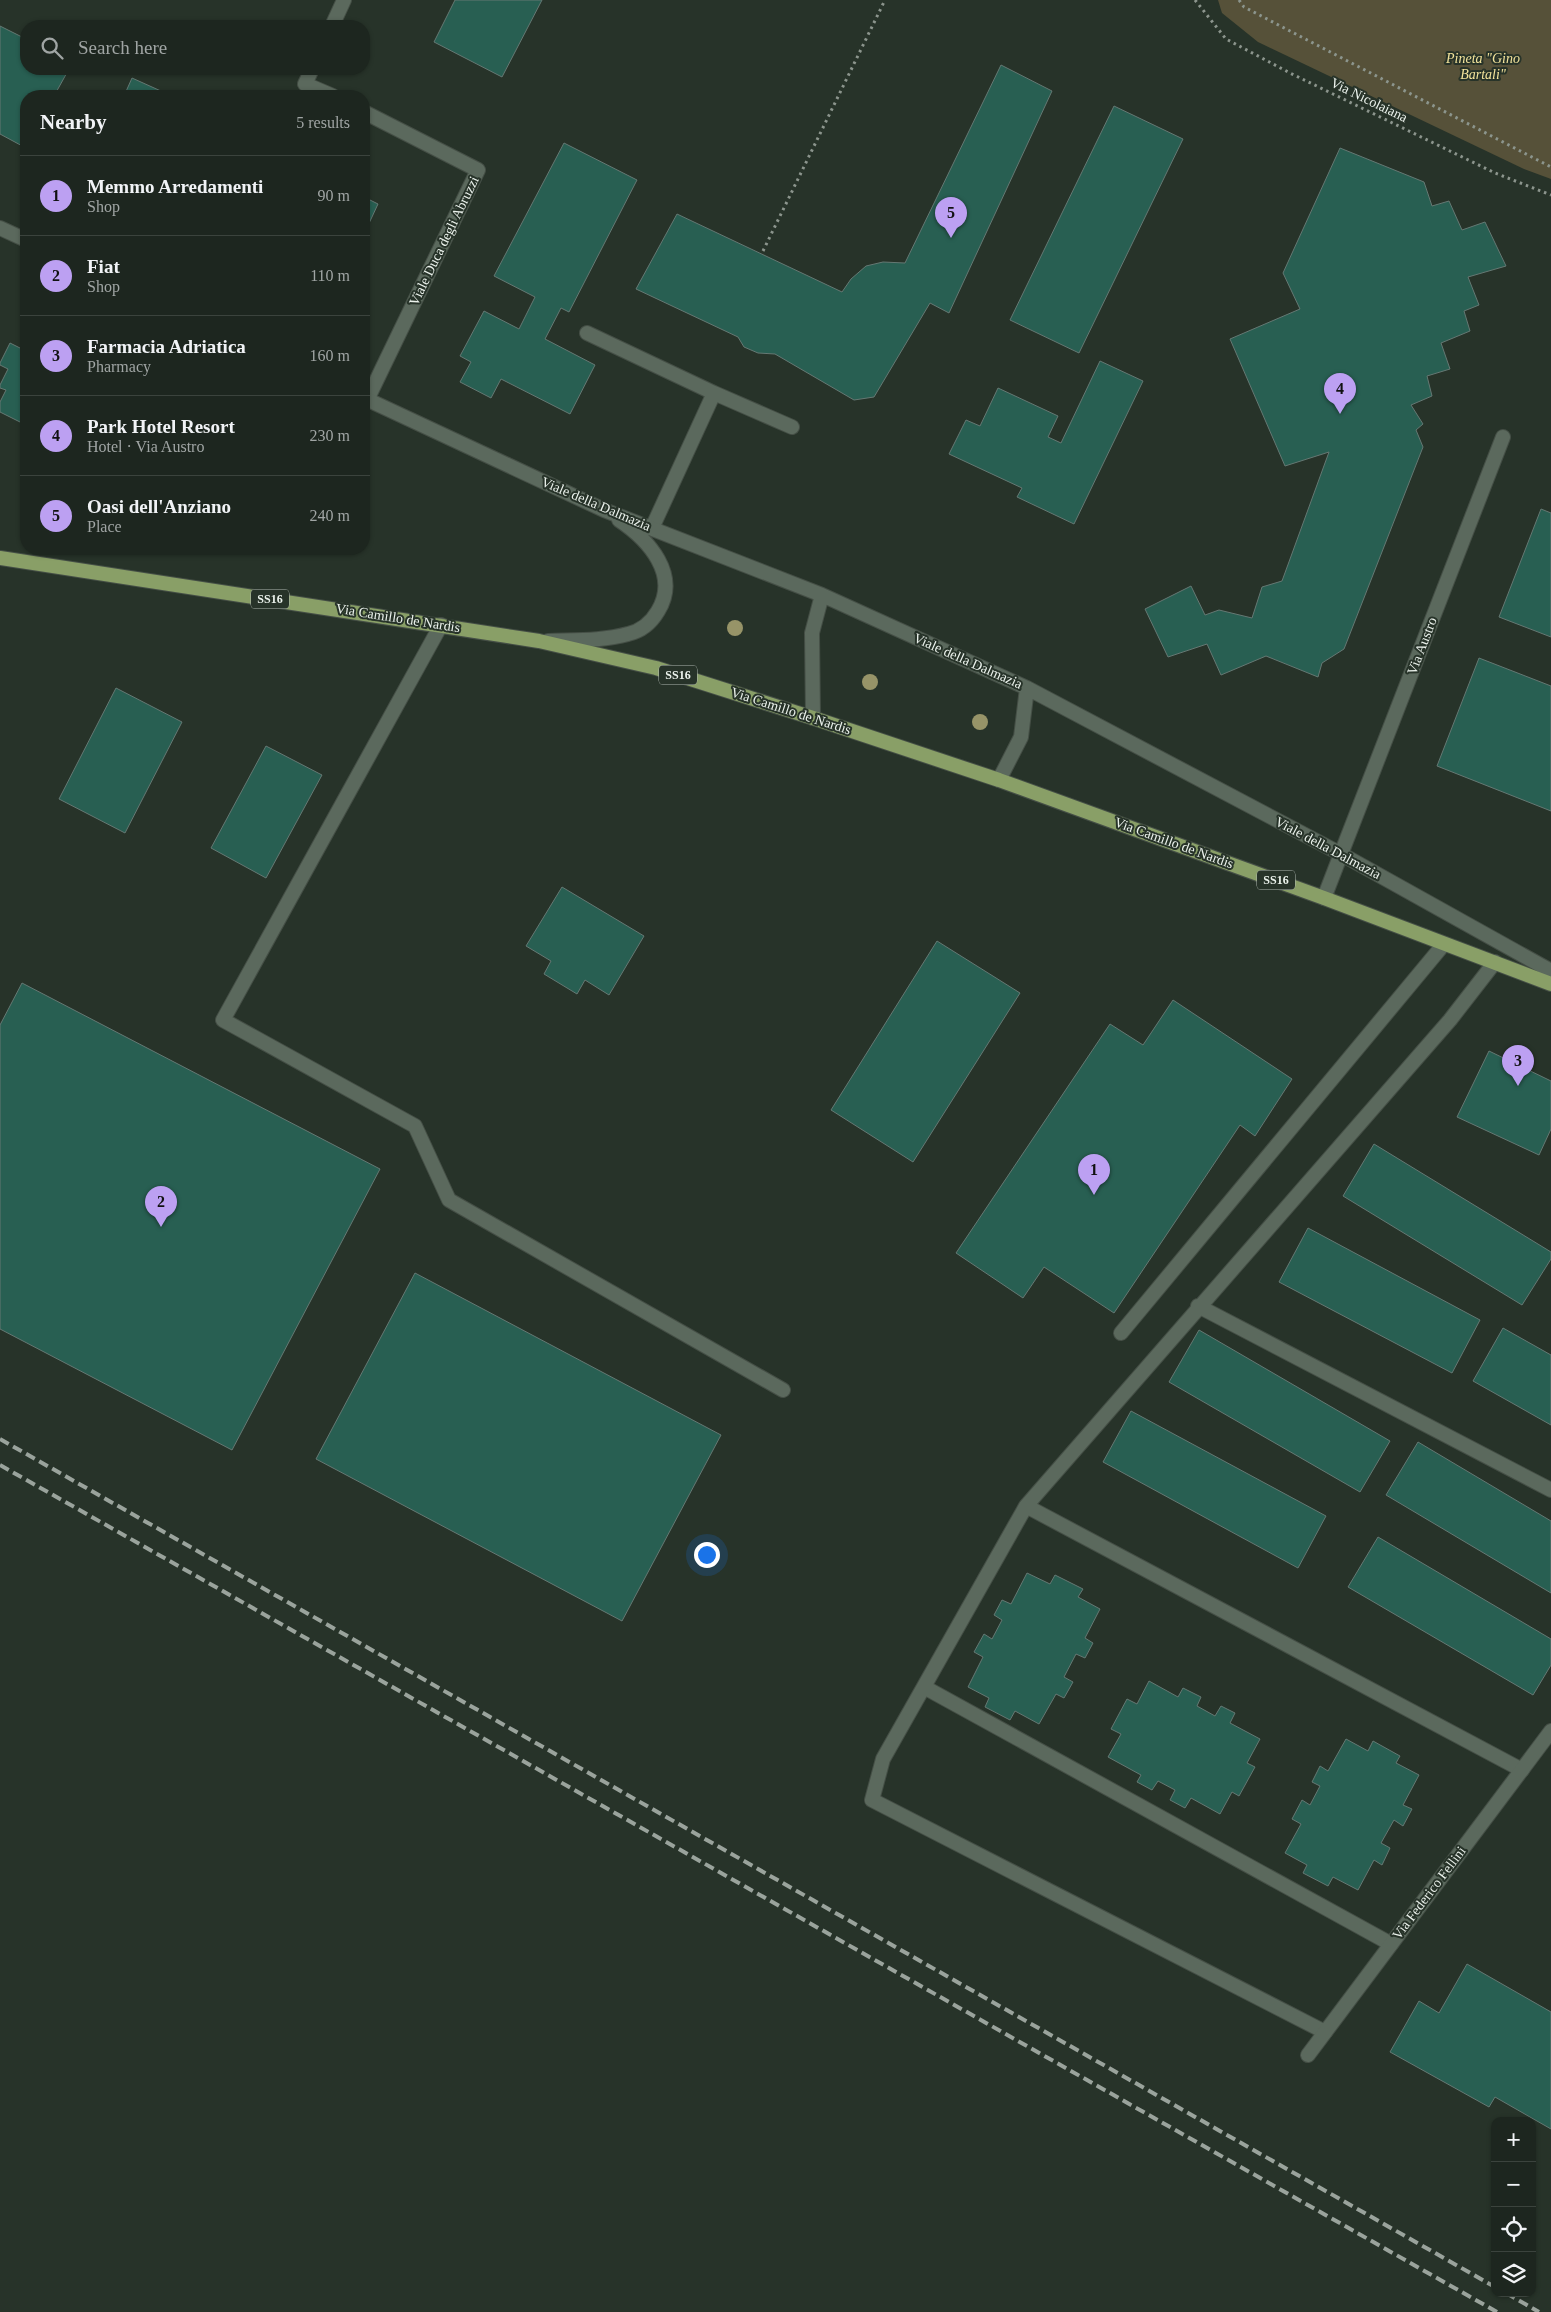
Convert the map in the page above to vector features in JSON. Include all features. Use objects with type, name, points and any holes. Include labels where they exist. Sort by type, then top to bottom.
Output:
[{"type":"main road","name":"Via Camillo de Nardis","points":[[0,558],[539,641],[656,668],[814,718],[999,780],[1324,898],[1551,984]]},
{"type":"street","points":[[335,20],[344,0]]},
{"type":"street","points":[[309,75],[305,84],[319,90]]},
{"type":"street","name":"Viale Duca degli Abruzzi","points":[[370,115],[478,170],[370,389]]},
{"type":"street","points":[[0,228],[20,237]]},
{"type":"street","points":[[587,333],[714,393],[792,427]]},
{"type":"street","points":[[652,528],[714,393]]},
{"type":"street","name":"Viale della Dalmazia","points":[[370,401],[604,510],[822,595],[1027,688],[1341,854],[1551,971]]},
{"type":"street","name":"Via Austro","points":[[1324,898],[1503,437]]},
{"type":"street","points":[[539,641],[586,639],[628,634],[643,628],[653,619],[664,602],[665,583],[663,566],[654,550],[627,525],[604,510]]},
{"type":"street","points":[[814,718],[812,633],[822,595]]},
{"type":"street","points":[[441,625],[223,1020],[415,1126],[449,1200],[783,1390]]},
{"type":"street","points":[[999,780],[1021,737],[1027,688]]},
{"type":"street","points":[[1120,1333],[1444,944]]},
{"type":"street","points":[[1325,2032],[872,1800],[883,1760],[1026,1506],[1198,1306],[1450,1020],[1495,962]]},
{"type":"street","points":[[1198,1306],[1551,1490]]},
{"type":"street","points":[[1026,1506],[1522,1770]]},
{"type":"street","points":[[924,1687],[1392,1944]]},
{"type":"street","name":"Via Federico Fellini","points":[[1308,2055],[1551,1732]]},
{"type":"path","points":[[763,251],[885,0]]},
{"type":"path","name":"Via Nicolaiana","points":[[1195,0],[1226,39],[1290,73],[1495,173],[1551,195]]},
{"type":"path","points":[[1239,0],[1244,7],[1551,167]]},
{"type":"green space","name":"Pineta \"Gino Bartali\"","points":[[1218,0],[1551,0],[1551,179],[1524,169],[1258,42],[1222,13]]},
{"type":"building","points":[[455,0],[542,0],[502,77],[434,42]]},
{"type":"building","points":[[0,26],[20,36],[20,75],[66,75],[57,90],[20,90],[20,145],[0,134]]},
{"type":"building","points":[[1001,65],[1052,91],[949,313],[930,303],[874,397],[854,400],[775,354],[758,353],[744,347],[738,337],[636,289],[677,214],[842,292],[851,279],[866,266],[883,262],[905,263]]},
{"type":"building","points":[[132,78],[159,90],[127,90]]},
{"type":"building","points":[[1114,106],[1183,139],[1079,353],[1010,320]]},
{"type":"building","points":[[564,143],[637,180],[569,312],[561,308],[545,339],[595,365],[570,414],[501,379],[491,398],[460,382],[471,362],[460,356],[484,311],[519,329],[535,297],[494,276]]},
{"type":"building","points":[[1340,148],[1424,182],[1432,206],[1449,201],[1462,230],[1485,222],[1506,266],[1468,277],[1479,305],[1464,311],[1470,331],[1441,343],[1450,369],[1427,376],[1432,396],[1411,405],[1423,424],[1416,430],[1423,447],[1344,649],[1322,663],[1318,677],[1266,656],[1221,675],[1207,644],[1168,657],[1145,609],[1191,586],[1205,615],[1219,610],[1252,618],[1262,587],[1282,581],[1329,452],[1285,466],[1230,339],[1300,309],[1283,273]]},
{"type":"building","points":[[370,200],[378,204],[370,221]]},
{"type":"building","points":[[10,343],[20,348],[20,422],[0,412],[0,402],[6,390],[0,388],[0,385],[8,369],[0,365]]},
{"type":"building","points":[[1100,361],[1143,381],[1074,524],[1017,497],[1022,488],[949,454],[966,420],[980,426],[998,388],[1058,416],[1048,437],[1061,443]]},
{"type":"building","points":[[1541,509],[1551,513],[1551,637],[1499,617]]},
{"type":"building","points":[[1479,658],[1551,686],[1551,811],[1437,766]]},
{"type":"building","points":[[116,688],[182,722],[125,833],[59,799]]},
{"type":"building","points":[[266,746],[322,775],[266,878],[211,848]]},
{"type":"building","points":[[562,887],[644,936],[609,995],[585,980],[577,994],[544,974],[551,961],[526,946]]},
{"type":"building","points":[[937,941],[1020,993],[913,1162],[831,1110]]},
{"type":"building","points":[[22,983],[380,1169],[232,1450],[0,1329],[0,1025]]},
{"type":"building","points":[[1173,1000],[1292,1079],[1255,1136],[1240,1125],[1114,1313],[1044,1267],[1023,1298],[956,1253],[1110,1024],[1143,1045]]},
{"type":"building","points":[[1489,1051],[1551,1081],[1551,1129],[1539,1155],[1457,1117]]},
{"type":"building","points":[[1374,1144],[1551,1252],[1551,1259],[1522,1305],[1343,1196]]},
{"type":"building","points":[[1308,1228],[1480,1320],[1452,1373],[1279,1282]]},
{"type":"building","points":[[415,1273],[721,1435],[622,1621],[316,1459]]},
{"type":"building","points":[[1503,1328],[1551,1355],[1551,1425],[1473,1381]]},
{"type":"building","points":[[1199,1330],[1390,1441],[1360,1492],[1169,1382]]},
{"type":"building","points":[[1131,1411],[1326,1516],[1298,1568],[1103,1462]]},
{"type":"building","points":[[1418,1442],[1551,1521],[1551,1593],[1386,1495]]},
{"type":"building","points":[[1378,1537],[1551,1639],[1551,1665],[1533,1695],[1348,1587]]},
{"type":"building","points":[[1027,1573],[1050,1584],[1055,1575],[1083,1589],[1078,1597],[1100,1609],[1085,1638],[1093,1643],[1085,1658],[1076,1654],[1064,1677],[1073,1682],[1064,1698],[1056,1694],[1039,1724],[1015,1711],[1010,1720],[985,1707],[989,1698],[968,1687],[983,1657],[974,1652],[984,1634],[992,1639],[1002,1620],[994,1615],[1002,1600],[1011,1604]]},
{"type":"building","points":[[1149,1681],[1178,1697],[1183,1688],[1201,1697],[1197,1706],[1215,1716],[1221,1706],[1235,1713],[1230,1723],[1260,1739],[1247,1763],[1255,1767],[1239,1796],[1232,1792],[1220,1814],[1191,1798],[1185,1808],[1170,1800],[1175,1790],[1158,1781],[1152,1790],[1137,1782],[1141,1775],[1108,1757],[1121,1734],[1111,1729],[1127,1699],[1137,1704]]},
{"type":"building","points":[[1346,1739],[1368,1751],[1373,1741],[1400,1756],[1396,1763],[1419,1775],[1403,1805],[1412,1809],[1403,1826],[1394,1820],[1381,1843],[1390,1848],[1382,1865],[1374,1860],[1358,1890],[1333,1877],[1328,1886],[1303,1873],[1307,1865],[1285,1853],[1301,1824],[1292,1819],[1302,1800],[1310,1805],[1320,1786],[1312,1782],[1320,1766],[1328,1771]]},
{"type":"building","points":[[1467,1964],[1551,2012],[1551,2129],[1536,2120],[1536,2117],[1530,2117],[1495,2097],[1489,2107],[1390,2052],[1419,2001],[1439,2013]]},
{"type":"railway","points":[[0,1439],[1491,2285]]},
{"type":"railway","points":[[0,1465],[1497,2312]]},
{"type":"railway","points":[[1513,2297],[1539,2312]]},
{"type":"place","name":"Oasi dell'Anziano","points":[[951,238]]},
{"type":"place","name":"Park Hotel Resort","points":[[1340,414]]},
{"type":"place","name":"Farmacia Adriatica","points":[[1518,1086]]},
{"type":"place","name":"Memmo Arredamenti","points":[[1094,1195]]},
{"type":"place","name":"Fiat","points":[[161,1227]]}]
